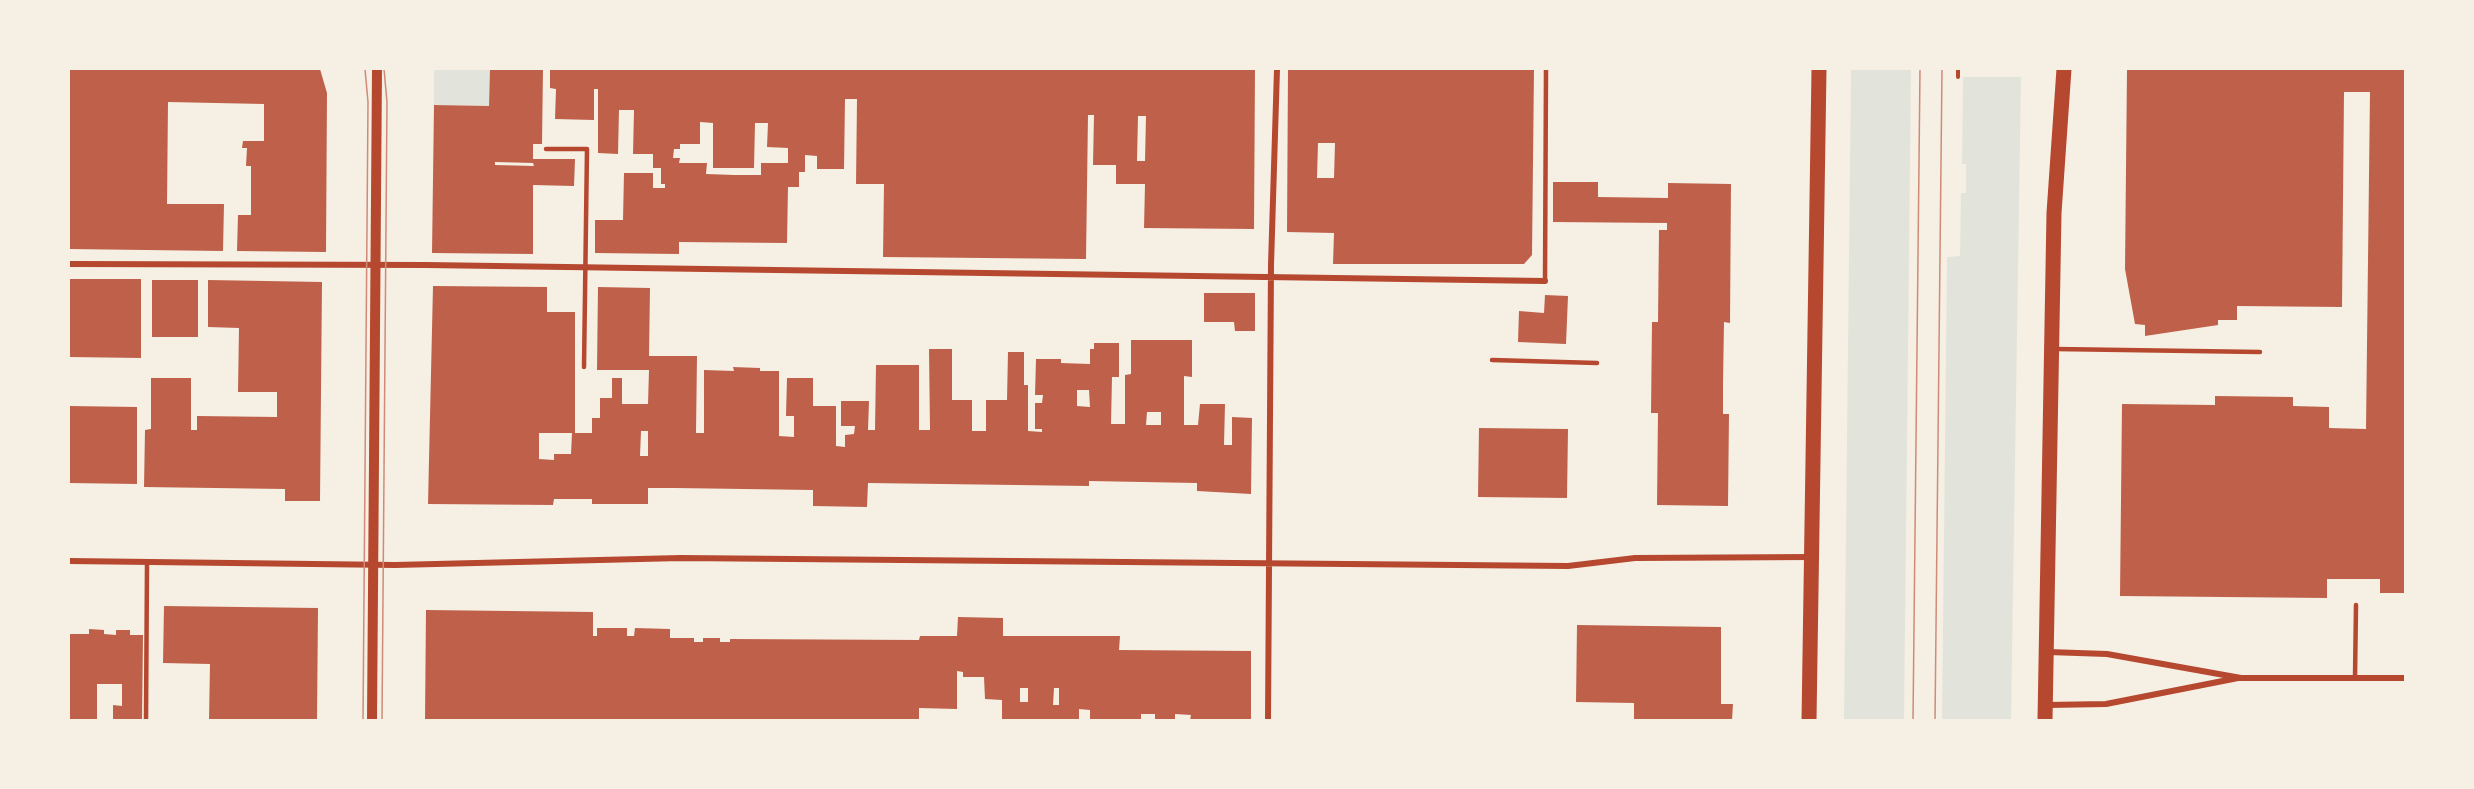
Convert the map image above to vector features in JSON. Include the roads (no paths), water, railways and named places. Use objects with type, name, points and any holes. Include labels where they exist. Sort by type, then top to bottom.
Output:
[{"type":"main road","points":[[1809,720],[1819,69]]},
{"type":"main road","points":[[2045,712],[2054,213],[2064,69]]},
{"type":"street","points":[[372,720],[377,69]]},
{"type":"street","points":[[1268,720],[1271,278],[1277,69]]},
{"type":"street","points":[[69,264],[375,265],[1545,281]]},
{"type":"street","points":[[69,561],[373,564],[681,558],[1568,566],[1635,558],[1811,557]]},
{"type":"street","points":[[2046,652],[2107,654],[2241,678],[2405,678]]},
{"type":"street","points":[[2045,712],[2106,704],[2241,678]]},
{"type":"lane","points":[[1545,281],[1546,69]]},
{"type":"lane","points":[[546,148],[587,149],[584,368]]},
{"type":"lane","points":[[2052,349],[2260,352]]},
{"type":"lane","points":[[1492,360],[1597,363]]},
{"type":"lane","points":[[146,720],[147,563]]},
{"type":"lane","points":[[2355,678],[2356,605]]},
{"type":"tram line","points":[[363,720],[368,102],[365,69]]},
{"type":"tram line","points":[[382,720],[387,102],[384,69]]},
{"type":"tram line","points":[[1913,720],[1920,69]]},
{"type":"tram line","points":[[1935,720],[1942,69]]}]
